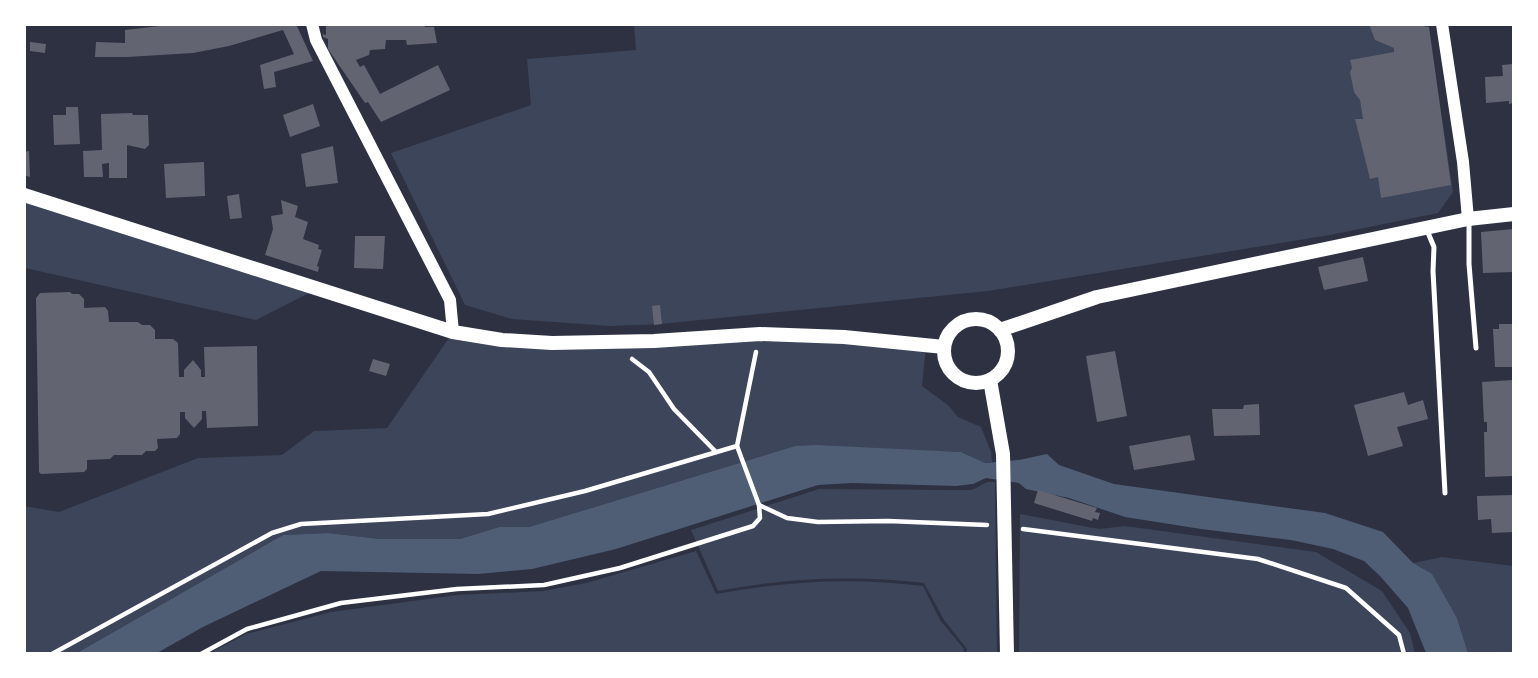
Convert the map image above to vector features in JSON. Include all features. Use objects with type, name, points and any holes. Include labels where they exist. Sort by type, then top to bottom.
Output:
[{"type":"main road","points":[[24,195],[453,332],[502,340],[552,343],[760,334],[844,337],[944,347]]},
{"type":"main road","points":[[1000,330],[1097,297],[1468,219],[1514,214]]},
{"type":"main road","points":[[984,320],[1000,330],[1005,338],[1007,356],[999,373],[990,380],[973,383],[957,376],[947,363],[944,347],[951,331],[966,321],[984,320]]},
{"type":"main road","points":[[990,380],[1003,454],[1007,653]]},
{"type":"street","points":[[312,24],[316,40],[450,300],[453,332]]},
{"type":"street","points":[[1442,24],[1463,162],[1468,219]]},
{"type":"lane","points":[[1468,219],[1476,348]]},
{"type":"lane","points":[[1426,228],[1434,247],[1445,493]]},
{"type":"path","points":[[201,653],[247,629],[341,603],[457,589],[544,585],[620,568],[753,526],[760,518],[760,505],[737,446],[760,334]]},
{"type":"path","points":[[609,342],[649,372],[674,409],[716,452]]},
{"type":"path","points":[[52,653],[271,533],[301,524],[488,514],[585,491],[737,446]]},
{"type":"path","points":[[760,505],[787,518],[818,522],[899,521],[1004,527],[1258,559],[1346,588],[1399,635],[1404,653]]},
{"type":"shaded area","points":[[1428,24],[1453,192],[1438,213],[1330,235],[988,291],[661,324],[610,326],[512,319],[465,305],[391,153],[531,105],[527,59],[636,50],[634,25]]},
{"type":"shaded area","points":[[25,195],[317,289],[256,320],[25,268]]},
{"type":"shaded area","points":[[453,332],[502,340],[760,334],[926,347],[922,386],[948,405],[958,417],[981,427],[992,462],[984,463],[961,452],[795,446],[529,527],[499,527],[460,539],[380,539],[328,533],[283,535],[75,654],[25,653],[24,506],[59,512],[198,458],[282,455],[314,431],[387,428]]},
{"type":"shaded area","points":[[795,446],[961,452],[985,463],[1047,454],[1059,465],[1114,484],[1325,513],[1383,532],[1413,563],[1432,574],[1457,618],[1468,653],[1426,653],[1408,608],[1380,576],[1364,561],[1333,549],[1291,540],[1125,517],[1069,498],[1026,489],[1019,483],[986,478],[973,484],[956,486],[852,483],[818,485],[616,549],[532,569],[478,574],[321,571],[203,627],[157,653],[75,654],[283,535],[328,533],[380,539],[460,539],[499,527],[529,527]]},
{"type":"shaded area","points":[[987,482],[995,482],[997,653],[967,653],[967,649],[944,620],[924,583],[821,579],[718,591],[691,530],[819,489],[972,490]]},
{"type":"shaded area","points":[[1020,514],[1099,529],[1125,526],[1316,552],[1382,591],[1410,633],[1415,653],[1019,654]]},
{"type":"shaded area","points":[[696,551],[716,594],[819,582],[923,586],[940,620],[964,649],[963,653],[210,653],[246,634],[331,612],[457,595],[543,591],[586,583]]},
{"type":"shaded area","points":[[1442,557],[1513,566],[1513,653],[1468,653],[1457,618],[1413,563]]},
{"type":"building","points":[[177,24],[296,24],[313,61],[274,72],[276,87],[264,89],[260,65],[294,54],[283,30],[229,46],[193,53],[95,57],[96,42],[125,43],[125,30]]},
{"type":"building","points":[[326,24],[425,24],[425,27],[434,27],[437,43],[407,45],[406,40],[386,40],[385,49],[370,50],[369,55],[356,60],[360,67],[364,65],[380,94],[438,65],[450,90],[381,122],[328,49],[328,39],[323,37],[323,34],[326,35]]},
{"type":"building","points":[[1369,24],[1424,24],[1429,27],[1451,185],[1381,198],[1378,177],[1370,179],[1355,119],[1363,119],[1360,100],[1354,92],[1350,60],[1394,52],[1394,48],[1375,40]]},
{"type":"building","points":[[30,42],[46,44],[45,53],[30,51]]},
{"type":"building","points":[[1513,64],[1513,103],[1486,103],[1485,77],[1503,76],[1502,65]]},
{"type":"building","points":[[313,104],[320,126],[290,137],[283,115]]},
{"type":"building","points":[[66,107],[78,107],[80,144],[54,145],[53,115],[66,115]]},
{"type":"building","points":[[101,114],[148,115],[149,145],[145,149],[127,145],[127,178],[109,178],[109,163],[102,164],[103,177],[84,177],[83,151],[102,150]]},
{"type":"building","points":[[333,146],[338,183],[306,187],[301,154]]},
{"type":"building","points":[[29,151],[30,177],[24,175],[24,152]]},
{"type":"building","points":[[204,162],[205,196],[166,198],[164,164]]},
{"type":"building","points":[[239,194],[242,218],[230,219],[227,196]]},
{"type":"building","points":[[281,200],[298,206],[295,217],[308,222],[303,239],[319,245],[318,249],[322,250],[318,272],[265,255],[273,229],[271,216],[283,214]]},
{"type":"building","points":[[1513,229],[1513,272],[1483,273],[1481,232]]},
{"type":"building","points":[[355,236],[385,236],[383,269],[354,268]]},
{"type":"building","points":[[1363,257],[1368,281],[1324,290],[1318,267]]},
{"type":"building","points":[[40,293],[79,294],[84,299],[84,308],[105,307],[109,322],[138,322],[150,325],[155,330],[155,339],[173,339],[178,343],[179,377],[184,377],[184,370],[193,360],[201,370],[201,377],[205,377],[204,347],[257,346],[258,426],[207,428],[206,411],[202,411],[202,419],[194,428],[185,418],[185,412],[180,412],[180,434],[177,438],[157,439],[158,448],[155,451],[146,451],[142,455],[114,455],[110,459],[87,460],[87,469],[84,472],[41,474],[36,298]]},
{"type":"building","points":[[660,305],[662,324],[654,325],[652,306]]},
{"type":"building","points":[[1499,324],[1513,324],[1513,367],[1495,367],[1493,329],[1499,329]]},
{"type":"building","points":[[1115,351],[1127,416],[1097,422],[1086,356]]},
{"type":"building","points":[[373,359],[390,364],[386,376],[369,371]]},
{"type":"building","points":[[1513,380],[1513,476],[1485,477],[1484,432],[1487,432],[1487,422],[1484,422],[1482,382]]},
{"type":"building","points":[[1404,392],[1408,405],[1423,400],[1428,419],[1397,427],[1403,446],[1368,456],[1354,405]]},
{"type":"building","points":[[1259,404],[1260,435],[1214,436],[1212,409],[1243,409],[1244,405]]},
{"type":"building","points":[[1190,435],[1195,460],[1134,470],[1129,446]]},
{"type":"building","points":[[1038,490],[1097,508],[1095,512],[1100,513],[1098,520],[1093,518],[1092,521],[1034,503]]},
{"type":"building","points":[[1513,495],[1513,532],[1492,533],[1491,519],[1478,520],[1477,496]]}]
